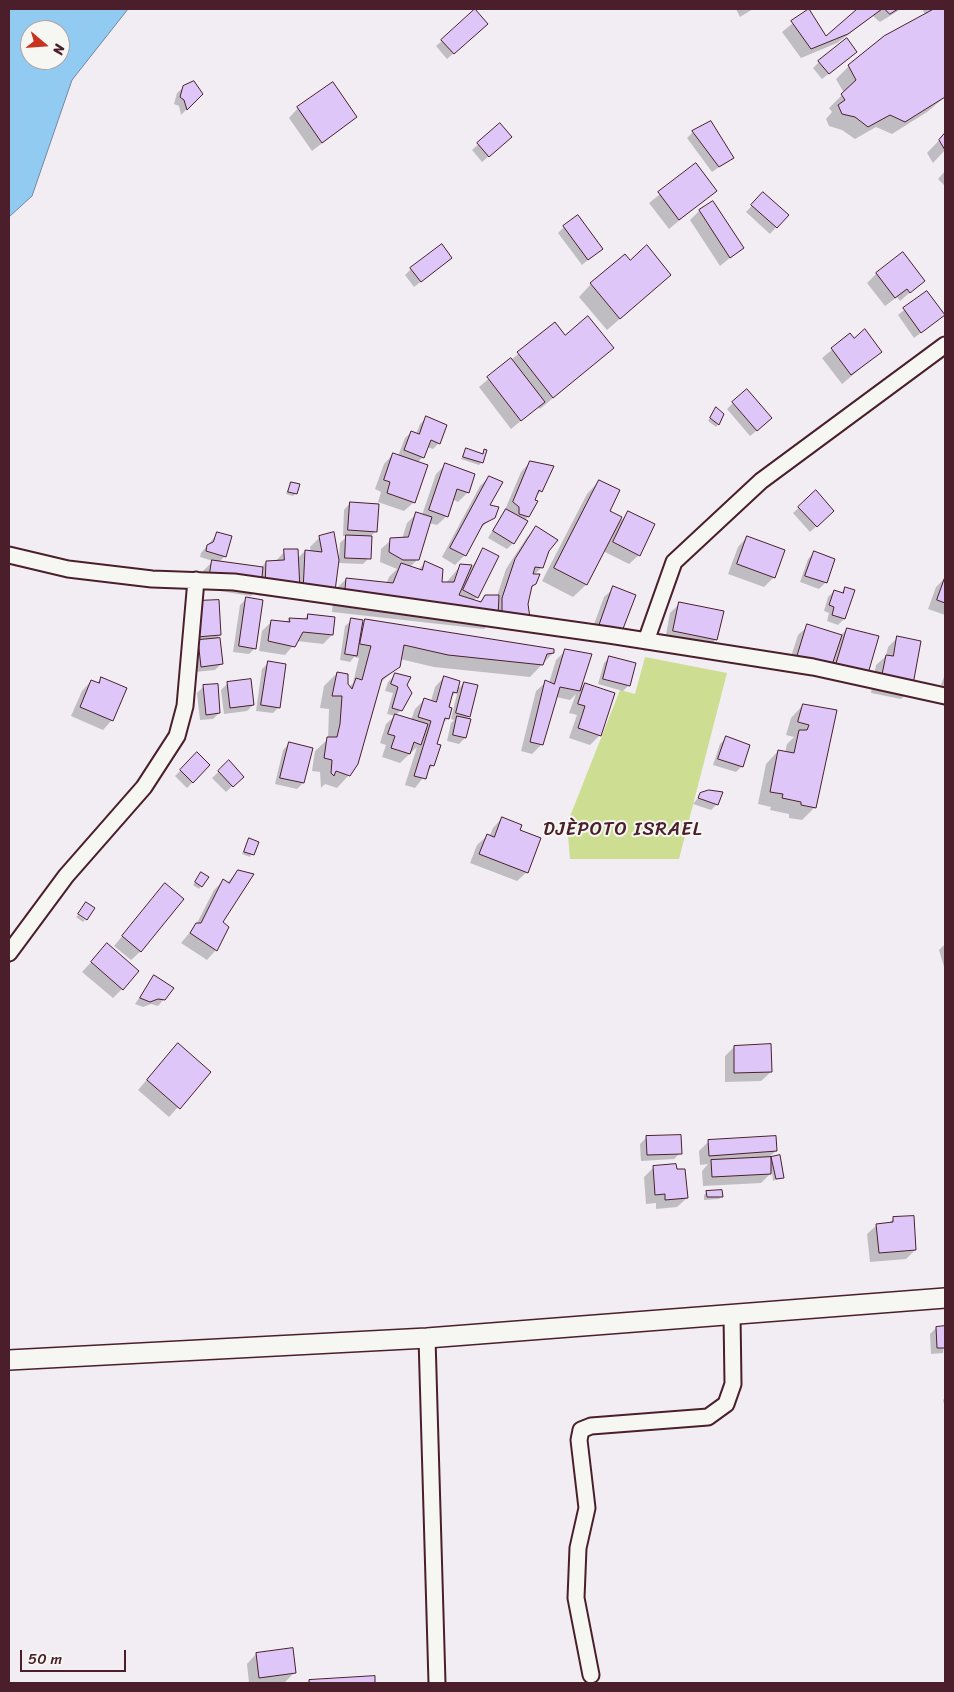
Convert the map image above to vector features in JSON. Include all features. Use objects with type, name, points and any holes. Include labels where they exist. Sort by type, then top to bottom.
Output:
[{"type":"street","points":[[646,641],[674,562],[761,481],[945,345]]},
{"type":"street","points":[[9,555],[68,570],[152,579],[234,582],[646,641],[813,667],[945,696]]},
{"type":"street","points":[[9,952],[66,876],[144,787],[177,736],[186,706],[196,580]]},
{"type":"street","points":[[9,1360],[427,1338],[945,1298]]},
{"type":"street","points":[[590,1675],[576,1598],[578,1548],[587,1508],[578,1440],[581,1430],[591,1426],[708,1417],[726,1404],[733,1384],[732,1314]]},
{"type":"street","points":[[427,1338],[438,1683]]},
{"type":"green space","points":[[645,657],[727,673],[679,859],[570,859],[567,824],[620,690],[635,694]]},
{"type":"water","points":[[9,9],[128,9],[72,80],[32,196],[9,217]]},
{"type":"building","points":[[475,9],[488,24],[454,54],[441,40]]},
{"type":"building","points":[[809,9],[826,36],[857,9],[882,9],[848,34],[811,49],[791,21]]},
{"type":"building","points":[[885,9],[898,9],[890,14]]},
{"type":"building","points":[[934,9],[945,9],[945,97],[905,122],[890,115],[868,127],[855,117],[842,114],[838,105],[845,100],[841,94],[856,80],[848,65],[884,36]]},
{"type":"building","points":[[847,38],[857,52],[829,74],[818,61]]},
{"type":"building","points":[[194,81],[203,94],[187,110],[184,100],[180,97],[183,86]]},
{"type":"building","points":[[333,82],[357,117],[322,143],[297,107]]},
{"type":"building","points":[[711,121],[734,158],[719,167],[692,131]]},
{"type":"building","points":[[500,123],[512,137],[489,157],[477,143]]},
{"type":"building","points":[[945,133],[945,150],[939,140]]},
{"type":"building","points":[[696,163],[717,191],[679,220],[658,192]]},
{"type":"building","points":[[763,192],[789,215],[777,228],[751,205]]},
{"type":"building","points":[[713,201],[744,248],[730,258],[699,210]]},
{"type":"building","points":[[578,215],[603,249],[588,260],[563,226]]},
{"type":"building","points":[[442,244],[452,258],[421,282],[410,268]]},
{"type":"building","points":[[647,245],[671,275],[620,319],[590,283],[625,254],[630,260]]},
{"type":"building","points":[[903,252],[925,281],[910,293],[907,289],[895,298],[876,273]]},
{"type":"building","points":[[927,291],[945,315],[921,333],[903,308]]},
{"type":"building","points":[[588,316],[614,348],[553,398],[517,352],[555,322],[565,335]]},
{"type":"building","points":[[865,329],[882,352],[851,375],[831,348],[850,333],[854,338]]},
{"type":"building","points":[[511,358],[545,402],[521,421],[487,377]]},
{"type":"building","points":[[747,389],[772,418],[757,431],[732,402]]},
{"type":"building","points":[[716,407],[724,414],[719,425],[710,418]]},
{"type":"building","points":[[426,416],[447,425],[440,444],[431,440],[424,458],[404,450],[411,431],[419,434]]},
{"type":"building","points":[[466,448],[483,454],[484,449],[487,450],[483,463],[463,457]]},
{"type":"building","points":[[393,453],[428,465],[415,503],[387,493],[390,482],[384,480]]},
{"type":"building","points":[[530,461],[554,466],[542,492],[539,490],[535,500],[538,501],[529,517],[519,514],[519,507],[513,502]]},
{"type":"building","points":[[445,463],[475,474],[469,493],[457,489],[448,517],[429,510]]},
{"type":"building","points":[[489,476],[503,482],[490,505],[499,507],[495,518],[483,524],[466,556],[450,548]]},
{"type":"building","points":[[599,480],[620,490],[610,511],[622,517],[587,585],[554,568]]},
{"type":"building","points":[[291,482],[300,484],[297,494],[288,492]]},
{"type":"building","points":[[816,490],[834,511],[817,527],[798,507]]},
{"type":"building","points":[[350,502],[379,504],[377,532],[348,530]]},
{"type":"building","points":[[506,509],[528,521],[514,544],[493,531]]},
{"type":"building","points":[[628,511],[655,524],[640,556],[613,542]]},
{"type":"building","points":[[416,512],[432,517],[419,560],[403,560],[389,552],[390,538],[408,537]]},
{"type":"building","points":[[536,526],[558,540],[549,551],[543,568],[535,567],[533,574],[540,574],[536,584],[532,586],[528,604],[530,618],[502,617],[502,598],[515,559]]},
{"type":"building","points":[[217,532],[232,536],[226,557],[206,551],[207,545],[213,542]]},
{"type":"building","points":[[334,532],[339,560],[335,591],[303,592],[305,550],[322,552],[319,536]]},
{"type":"building","points":[[346,535],[372,536],[371,559],[345,558]]},
{"type":"building","points":[[747,536],[785,550],[775,578],[737,564]]},
{"type":"building","points":[[483,548],[499,556],[478,598],[463,590]]},
{"type":"building","points":[[284,549],[298,549],[300,590],[265,586],[266,561],[284,560]]},
{"type":"building","points":[[814,551],[835,559],[827,583],[805,576]]},
{"type":"building","points":[[212,560],[263,567],[261,587],[209,579]]},
{"type":"building","points":[[425,561],[443,569],[442,582],[454,582],[460,564],[472,565],[459,595],[481,602],[485,595],[499,595],[498,617],[344,600],[346,578],[393,583],[401,563],[422,570]]},
{"type":"building","points":[[945,577],[945,603],[937,600]]},
{"type":"building","points":[[613,586],[636,595],[621,634],[599,626]]},
{"type":"building","points":[[845,587],[855,590],[845,619],[832,615],[834,607],[829,605],[834,590],[843,593]]},
{"type":"building","points":[[246,597],[263,600],[256,649],[239,646]]},
{"type":"building","points":[[219,600],[221,635],[197,637],[196,601]]},
{"type":"building","points":[[679,602],[724,611],[717,640],[673,631]]},
{"type":"building","points":[[308,614],[335,617],[333,635],[303,632],[295,647],[268,641],[271,620],[290,622],[289,618],[307,619]]},
{"type":"building","points":[[351,618],[363,620],[357,656],[345,654]]},
{"type":"building","points":[[365,619],[554,649],[554,653],[547,654],[543,665],[448,655],[404,645],[400,667],[382,679],[358,764],[350,776],[336,771],[334,776],[331,773],[332,760],[324,758],[327,737],[337,737],[342,696],[332,696],[337,672],[348,674],[348,684],[352,689],[356,678],[362,680],[371,646],[360,644]]},
{"type":"building","points":[[807,624],[842,635],[831,668],[797,657]]},
{"type":"building","points":[[847,628],[879,636],[867,677],[835,668]]},
{"type":"building","points":[[897,636],[921,641],[912,690],[880,684],[886,655],[893,656]]},
{"type":"building","points":[[220,638],[223,664],[201,667],[198,640]]},
{"type":"building","points":[[565,649],[592,654],[580,691],[560,687],[543,745],[530,742],[545,680],[554,684]]},
{"type":"building","points":[[609,656],[636,663],[630,686],[603,679]]},
{"type":"building","points":[[268,661],[286,664],[280,708],[261,705]]},
{"type":"building","points":[[395,673],[411,677],[407,685],[412,693],[402,711],[392,708],[398,687],[391,684]]},
{"type":"building","points":[[444,676],[460,681],[457,693],[453,692],[449,707],[452,708],[449,719],[445,718],[437,744],[441,745],[434,766],[430,765],[426,779],[414,776],[431,721],[418,717],[424,698],[436,702]]},
{"type":"building","points":[[101,677],[127,688],[113,721],[80,707],[91,680],[99,683]]},
{"type":"building","points":[[251,679],[254,705],[230,708],[227,682]]},
{"type":"building","points":[[464,682],[478,685],[470,717],[456,713]]},
{"type":"building","points":[[585,683],[615,693],[601,736],[578,728],[585,706],[578,704]]},
{"type":"building","points":[[218,684],[220,713],[206,715],[203,685]]},
{"type":"building","points":[[803,704],[837,710],[816,808],[801,805],[801,802],[782,798],[783,794],[770,792],[778,750],[794,753],[799,730],[807,730],[809,725],[798,722]]},
{"type":"building","points":[[395,714],[428,724],[421,745],[414,742],[410,754],[391,748],[395,736],[388,734]]},
{"type":"building","points":[[457,716],[471,719],[466,738],[453,735]]},
{"type":"building","points":[[726,736],[750,745],[743,767],[718,759]]},
{"type":"building","points":[[289,742],[313,748],[304,783],[280,778]]},
{"type":"building","points":[[197,752],[210,765],[193,783],[180,770]]},
{"type":"building","points":[[229,760],[244,777],[233,787],[218,771]]},
{"type":"building","points":[[709,790],[723,792],[718,805],[698,798],[700,793]]},
{"type":"building","points":[[502,817],[522,825],[520,830],[541,838],[528,873],[479,854],[487,834],[494,837]]},
{"type":"building","points":[[249,838],[259,842],[254,855],[244,852]]},
{"type":"building","points":[[238,870],[254,874],[223,922],[229,927],[217,951],[190,933],[196,923],[201,923],[223,879],[229,883]]},
{"type":"building","points":[[201,872],[209,877],[202,887],[195,882]]},
{"type":"building","points":[[165,883],[184,899],[141,952],[122,936]]},
{"type":"building","points":[[86,902],[95,908],[87,920],[78,914]]},
{"type":"building","points":[[107,943],[139,971],[123,990],[91,962]]},
{"type":"building","points":[[154,975],[174,988],[165,1000],[158,999],[150,1002],[140,998]]},
{"type":"building","points":[[178,1043],[211,1072],[180,1109],[147,1080]]},
{"type":"building","points":[[771,1044],[772,1072],[734,1073],[734,1046]]},
{"type":"building","points":[[681,1135],[682,1154],[647,1155],[646,1136]]},
{"type":"building","points":[[776,1136],[777,1151],[709,1156],[708,1140]]},
{"type":"building","points":[[780,1155],[784,1178],[776,1179],[771,1157]]},
{"type":"building","points":[[771,1157],[771,1174],[712,1177],[711,1160]]},
{"type":"building","points":[[676,1164],[677,1169],[685,1169],[688,1198],[665,1200],[665,1194],[655,1195],[653,1166]]},
{"type":"building","points":[[722,1190],[723,1197],[707,1197],[706,1191]]},
{"type":"building","points":[[914,1216],[916,1250],[879,1253],[876,1224],[893,1222],[893,1217]]},
{"type":"building","points":[[945,1326],[945,1348],[937,1348],[936,1327]]},
{"type":"building","points":[[293,1648],[296,1673],[259,1678],[256,1653]]},
{"type":"building","points":[[375,1676],[375,1683],[309,1683],[309,1680]]},
{"type":"district","name":"DJÈPOTO ISRAEL","points":[[623,830]]}]
